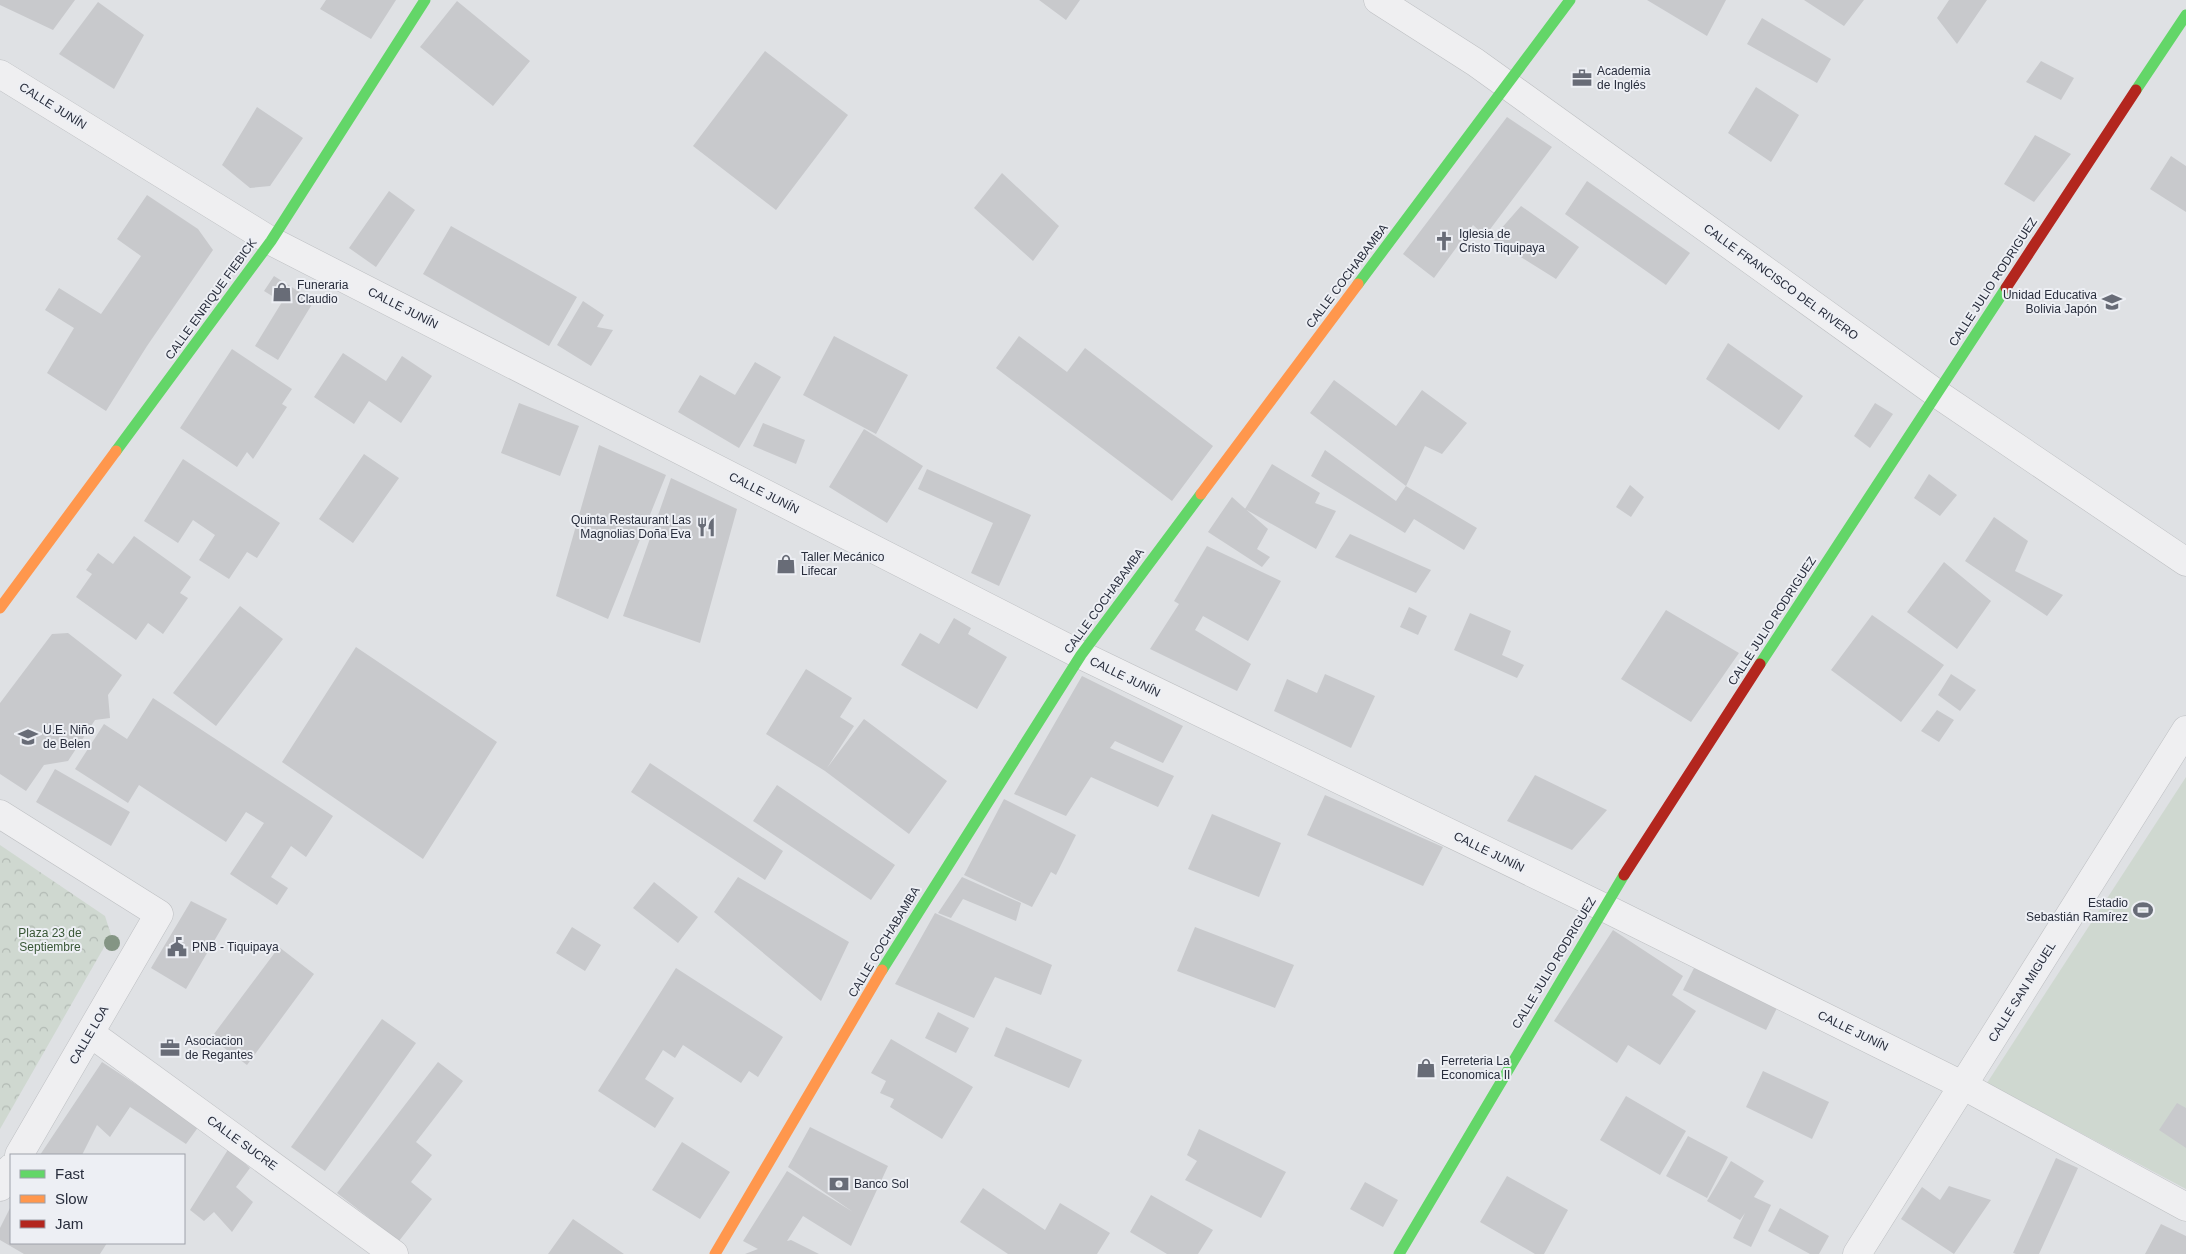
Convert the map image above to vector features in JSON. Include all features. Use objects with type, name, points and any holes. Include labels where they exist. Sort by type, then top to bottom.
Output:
[{"type":"main road","name":"CALLE ENRIQUE FIEBICK","points":[[1,604],[271,240],[425,0]]},
{"type":"main road","name":"CALLE COCHABAMBA","points":[[715,1254],[895,949],[1080,655],[1570,0]]},
{"type":"main road","name":"CALLE JULIO RODRIGUEZ","points":[[1399,1254],[1603,907],[1936,393],[2186,15]]},
{"type":"street","name":"CALLE FRANCISCO DEL RIVERO","points":[[1378,0],[1507,85],[1936,393],[2186,562]]},
{"type":"street","name":"CALLE JUNÍN","points":[[0,74],[271,240],[1080,655],[1603,907],[1964,1086],[2186,1207]]},
{"type":"street","name":"CALLE SAN MIGUEL","points":[[1857,1254],[2186,730]]},
{"type":"street","name":"CALLE LOA","points":[[0,814],[159,914],[20,1154]]},
{"type":"street","name":"CALLE SUCRE","points":[[90,1032],[394,1254]]},
{"type":"street","points":[[0,1187],[10,1170]]},
{"type":"green space","name":"Estadio Sebastián Ramírez","points":[[2186,777],[2186,1189],[1987,1083]]},
{"type":"green space","name":"Plaza 23 de Septiembre","points":[[0,845],[105,916],[111,935],[0,1129]]},
{"type":"building","points":[[0,0],[75,0],[53,30],[0,5]]},
{"type":"building","points":[[326,0],[396,0],[371,39],[320,9]]},
{"type":"building","points":[[1039,0],[1080,0],[1066,20]]},
{"type":"building","points":[[1647,0],[1726,0],[1707,36]]},
{"type":"building","points":[[1804,0],[1864,0],[1844,26]]},
{"type":"building","points":[[1949,0],[1987,0],[1957,44],[1937,18]]},
{"type":"building","points":[[457,1],[530,61],[493,106],[420,47]]},
{"type":"building","points":[[98,2],[144,35],[114,89],[59,54]]},
{"type":"building","points":[[1762,18],[1831,59],[1817,83],[1747,44]]},
{"type":"building","points":[[765,51],[848,115],[776,210],[693,146]]},
{"type":"building","points":[[2041,61],[2074,78],[2061,100],[2026,82]]},
{"type":"building","points":[[1756,87],[1799,115],[1771,162],[1728,133]]},
{"type":"building","points":[[257,107],[303,138],[270,186],[250,188],[222,165]]},
{"type":"building","points":[[1507,117],[1552,147],[1485,236],[1473,225],[1434,278],[1403,254]]},
{"type":"building","points":[[2035,135],[2071,154],[2034,202],[2004,184]]},
{"type":"building","points":[[2171,156],[2186,166],[2186,212],[2150,189]]},
{"type":"building","points":[[1002,173],[1059,226],[1033,261],[974,208]]},
{"type":"building","points":[[1587,181],[1690,253],[1666,285],[1565,214]]},
{"type":"building","points":[[389,191],[415,210],[376,267],[349,248]]},
{"type":"building","points":[[147,195],[198,229],[213,250],[147,346],[106,411],[47,373],[74,328],[45,310],[59,288],[101,314],[141,256],[117,239]]},
{"type":"building","points":[[1521,206],[1579,247],[1556,279],[1492,239]]},
{"type":"building","points":[[451,226],[577,297],[549,346],[423,274]]},
{"type":"building","points":[[274,276],[314,301],[278,360],[255,346],[282,302],[264,291]]},
{"type":"building","points":[[583,301],[604,315],[597,327],[613,330],[591,366],[557,345]]},
{"type":"building","points":[[834,336],[908,375],[876,434],[803,395]]},
{"type":"building","points":[[1019,336],[1067,372],[1085,348],[1213,446],[1172,501],[996,368]]},
{"type":"building","points":[[1728,343],[1803,396],[1779,430],[1706,379]]},
{"type":"building","points":[[232,349],[292,389],[282,404],[287,407],[253,459],[247,452],[237,467],[180,428]]},
{"type":"building","points":[[343,353],[386,381],[402,356],[432,376],[401,423],[369,401],[354,424],[314,397]]},
{"type":"building","points":[[755,362],[781,377],[739,448],[678,412],[700,375],[735,395]]},
{"type":"building","points":[[1334,380],[1396,426],[1422,390],[1467,423],[1442,454],[1425,446],[1406,486],[1310,413]]},
{"type":"building","points":[[519,403],[579,426],[560,476],[501,453]]},
{"type":"building","points":[[1875,403],[1893,414],[1870,448],[1854,436]]},
{"type":"building","points":[[763,423],[805,440],[796,464],[753,446]]},
{"type":"building","points":[[864,429],[923,466],[887,523],[829,487]]},
{"type":"building","points":[[599,445],[666,475],[608,619],[556,596]]},
{"type":"building","points":[[1325,450],[1396,501],[1406,486],[1477,528],[1464,550],[1414,519],[1405,533],[1311,476]]},
{"type":"building","points":[[364,454],[399,478],[353,543],[319,519]]},
{"type":"building","points":[[183,459],[280,523],[257,558],[247,552],[229,579],[199,560],[215,535],[193,520],[178,543],[144,521]]},
{"type":"building","points":[[1272,464],[1320,493],[1315,503],[1336,511],[1316,549],[1245,509]]},
{"type":"building","points":[[927,469],[1031,515],[999,586],[971,573],[993,523],[918,489]]},
{"type":"building","points":[[1929,474],[1957,495],[1940,516],[1914,498]]},
{"type":"building","points":[[671,478],[737,509],[700,643],[623,616]]},
{"type":"building","points":[[1630,485],[1644,497],[1631,517],[1616,507]]},
{"type":"building","points":[[1232,497],[1268,529],[1257,549],[1270,557],[1262,567],[1208,532]]},
{"type":"building","points":[[1994,517],[2028,541],[2015,571],[2063,595],[2047,616],[1965,561]]},
{"type":"building","points":[[1350,534],[1431,570],[1416,593],[1335,557]]},
{"type":"building","points":[[134,536],[191,577],[180,593],[188,598],[163,634],[148,623],[136,640],[76,597],[92,574],[86,570],[98,553],[113,564]]},
{"type":"building","points":[[1207,546],[1281,581],[1248,641],[1203,616],[1195,630],[1251,664],[1237,691],[1150,649],[1179,604],[1174,601]]},
{"type":"building","points":[[1944,562],[1991,601],[1957,649],[1907,612]]},
{"type":"building","points":[[240,606],[283,639],[216,726],[173,693]]},
{"type":"building","points":[[1409,607],[1427,616],[1418,635],[1400,627]]},
{"type":"building","points":[[1666,610],[1739,653],[1691,722],[1621,679]]},
{"type":"building","points":[[1470,613],[1511,631],[1502,655],[1524,665],[1517,678],[1454,650]]},
{"type":"building","points":[[1872,615],[1944,665],[1901,722],[1831,670]]},
{"type":"building","points":[[954,618],[971,628],[968,634],[1007,657],[977,709],[901,665],[920,633],[939,644]]},
{"type":"building","points":[[68,633],[122,675],[108,695],[110,718],[95,720],[68,761],[44,765],[26,791],[0,774],[0,703],[52,634]]},
{"type":"building","points":[[356,647],[497,742],[423,859],[282,762]]},
{"type":"building","points":[[806,669],[852,698],[840,717],[854,726],[827,768],[864,719],[947,781],[909,834],[825,771],[766,734]]},
{"type":"building","points":[[1325,674],[1375,696],[1351,748],[1274,711],[1287,679],[1317,693]]},
{"type":"building","points":[[1951,674],[1976,690],[1960,711],[1938,695]]},
{"type":"building","points":[[1082,676],[1183,726],[1163,763],[1115,741],[1110,748],[1174,776],[1158,807],[1091,777],[1066,816],[1014,794]]},
{"type":"building","points":[[153,698],[333,816],[306,857],[291,846],[271,877],[288,888],[277,905],[230,874],[264,823],[246,812],[226,842],[139,785],[128,803],[75,769],[104,724],[127,739]]},
{"type":"building","points":[[1937,710],[1954,720],[1939,742],[1921,731]]},
{"type":"building","points":[[650,763],[783,851],[765,880],[631,792]]},
{"type":"building","points":[[55,769],[130,812],[111,846],[36,802]]},
{"type":"building","points":[[1535,775],[1607,810],[1572,850],[1507,821]]},
{"type":"building","points":[[777,785],[895,865],[871,900],[753,821]]},
{"type":"building","points":[[1325,795],[1443,847],[1423,886],[1307,835]]},
{"type":"building","points":[[1004,799],[1076,835],[1056,875],[1051,872],[1032,907],[964,875]]},
{"type":"building","points":[[1212,814],[1281,843],[1259,897],[1188,869]]},
{"type":"building","points":[[738,877],[849,942],[821,1001],[714,912]]},
{"type":"building","points":[[962,877],[1021,903],[1016,921],[963,899],[951,918],[938,913]]},
{"type":"building","points":[[654,882],[698,917],[678,943],[633,908]]},
{"type":"building","points":[[191,901],[227,919],[186,989],[151,968]]},
{"type":"building","points":[[935,913],[1052,965],[1041,995],[995,977],[974,1018],[895,984]]},
{"type":"building","points":[[572,927],[601,945],[585,971],[556,953]]},
{"type":"building","points":[[1195,927],[1294,965],[1275,1008],[1177,971]]},
{"type":"building","points":[[1613,930],[1683,976],[1672,995],[1696,1011],[1660,1065],[1628,1045],[1617,1063],[1554,1021]]},
{"type":"building","points":[[279,947],[314,974],[247,1065],[211,1038]]},
{"type":"building","points":[[676,968],[783,1037],[758,1077],[749,1071],[741,1083],[683,1045],[675,1058],[663,1050],[645,1079],[674,1098],[655,1128],[598,1091]]},
{"type":"building","points":[[1694,968],[1777,1008],[1766,1030],[1683,990]]},
{"type":"building","points":[[938,1012],[969,1028],[956,1053],[925,1038]]},
{"type":"building","points":[[382,1019],[416,1043],[325,1171],[291,1147]]},
{"type":"building","points":[[1006,1027],[1082,1060],[1069,1088],[994,1056]]},
{"type":"building","points":[[891,1039],[973,1087],[942,1139],[890,1107],[894,1099],[880,1093],[886,1081],[871,1073]]},
{"type":"building","points":[[102,1062],[199,1126],[186,1144],[130,1107],[110,1137],[97,1125],[82,1154],[41,1154]]},
{"type":"building","points":[[438,1062],[463,1081],[416,1142],[432,1155],[411,1182],[432,1199],[399,1241],[337,1193]]},
{"type":"building","points":[[1763,1071],[1829,1102],[1812,1139],[1746,1107]]},
{"type":"building","points":[[1626,1096],[1686,1131],[1660,1175],[1600,1140]]},
{"type":"building","points":[[2177,1103],[2186,1108],[2186,1148],[2159,1130]]},
{"type":"building","points":[[810,1127],[888,1166],[851,1246],[803,1216],[787,1241],[791,1240],[819,1254],[745,1254],[758,1249],[743,1241],[787,1171],[853,1212],[788,1167]]},
{"type":"building","points":[[1199,1129],[1286,1172],[1261,1218],[1185,1180],[1197,1161],[1187,1155]]},
{"type":"building","points":[[1688,1136],[1728,1157],[1707,1198],[1666,1176]]},
{"type":"building","points":[[682,1142],[730,1172],[700,1219],[652,1190]]},
{"type":"building","points":[[229,1148],[250,1168],[236,1187],[253,1202],[232,1232],[214,1212],[204,1221],[190,1210]]},
{"type":"building","points":[[2056,1158],[2078,1168],[2039,1254],[2013,1253]]},
{"type":"building","points":[[1731,1161],[1764,1181],[1754,1197],[1771,1205],[1751,1247],[1733,1238],[1745,1213],[1740,1220],[1707,1201]]},
{"type":"building","points":[[1507,1176],[1568,1210],[1544,1254],[1535,1254],[1480,1222]]},
{"type":"building","points":[[1365,1182],[1398,1200],[1383,1227],[1350,1209]]},
{"type":"building","points":[[1949,1186],[1991,1200],[1954,1254],[1901,1219],[1922,1187],[1940,1200]]},
{"type":"building","points":[[983,1188],[1045,1230],[1060,1203],[1110,1233],[1097,1254],[1008,1254],[960,1222]]},
{"type":"building","points":[[1151,1195],[1213,1230],[1198,1254],[1167,1254],[1130,1232]]},
{"type":"building","points":[[10,1208],[10,1244],[106,1244],[100,1254],[24,1254],[0,1240],[0,1228]]},
{"type":"building","points":[[1780,1208],[1829,1236],[1819,1254],[1810,1254],[1768,1231]]},
{"type":"building","points":[[573,1219],[624,1254],[548,1254]]},
{"type":"building","points":[[2161,1224],[2186,1236],[2186,1254],[2145,1254]]},
{"type":"traffic: fast","points":[[116,451],[271,241],[425,0]]},
{"type":"traffic: fast","points":[[1358,284],[1570,0]]},
{"type":"traffic: fast","points":[[2136,90],[2186,15]]},
{"type":"traffic: fast","points":[[1760,664],[2006,288]]},
{"type":"traffic: fast","points":[[882,970],[1081,655],[1201,494]]},
{"type":"traffic: fast","points":[[1399,1254],[1624,875]]},
{"type":"traffic: slow","points":[[1201,494],[1358,284]]},
{"type":"traffic: slow","points":[[0,608],[116,451]]},
{"type":"traffic: slow","points":[[715,1254],[882,970]]},
{"type":"traffic: jam","points":[[2006,288],[2136,90]]},
{"type":"traffic: jam","points":[[1624,875],[1760,664]]},
{"type":"place","name":"Academia de Inglés","points":[[1582,78]]},
{"type":"place","name":"Iglesia de Cristo Tiquipaya","points":[[1444,241]]},
{"type":"place","name":"Funeraria Claudio","points":[[282,292]]},
{"type":"place","name":"Unidad Educativa Bolivia Japón","points":[[2112,302]]},
{"type":"place","name":"Quinta Restaurant Las Magnolias Doña Eva","points":[[706,527]]},
{"type":"place","name":"Taller Mecánico Lifecar","points":[[786,564]]},
{"type":"place","name":"U.E. Niño de Belen","points":[[28,737]]},
{"type":"place","name":"Estadio Sebastián Ramírez","points":[[2143,910]]},
{"type":"place","name":"PNB - Tiquipaya","points":[[177,947]]},
{"type":"place","name":"Asociacion de Regantes","points":[[170,1048]]},
{"type":"place","name":"Ferreteria La Economica II","points":[[1426,1068]]},
{"type":"place","name":"Banco Sol","points":[[839,1184]]}]
